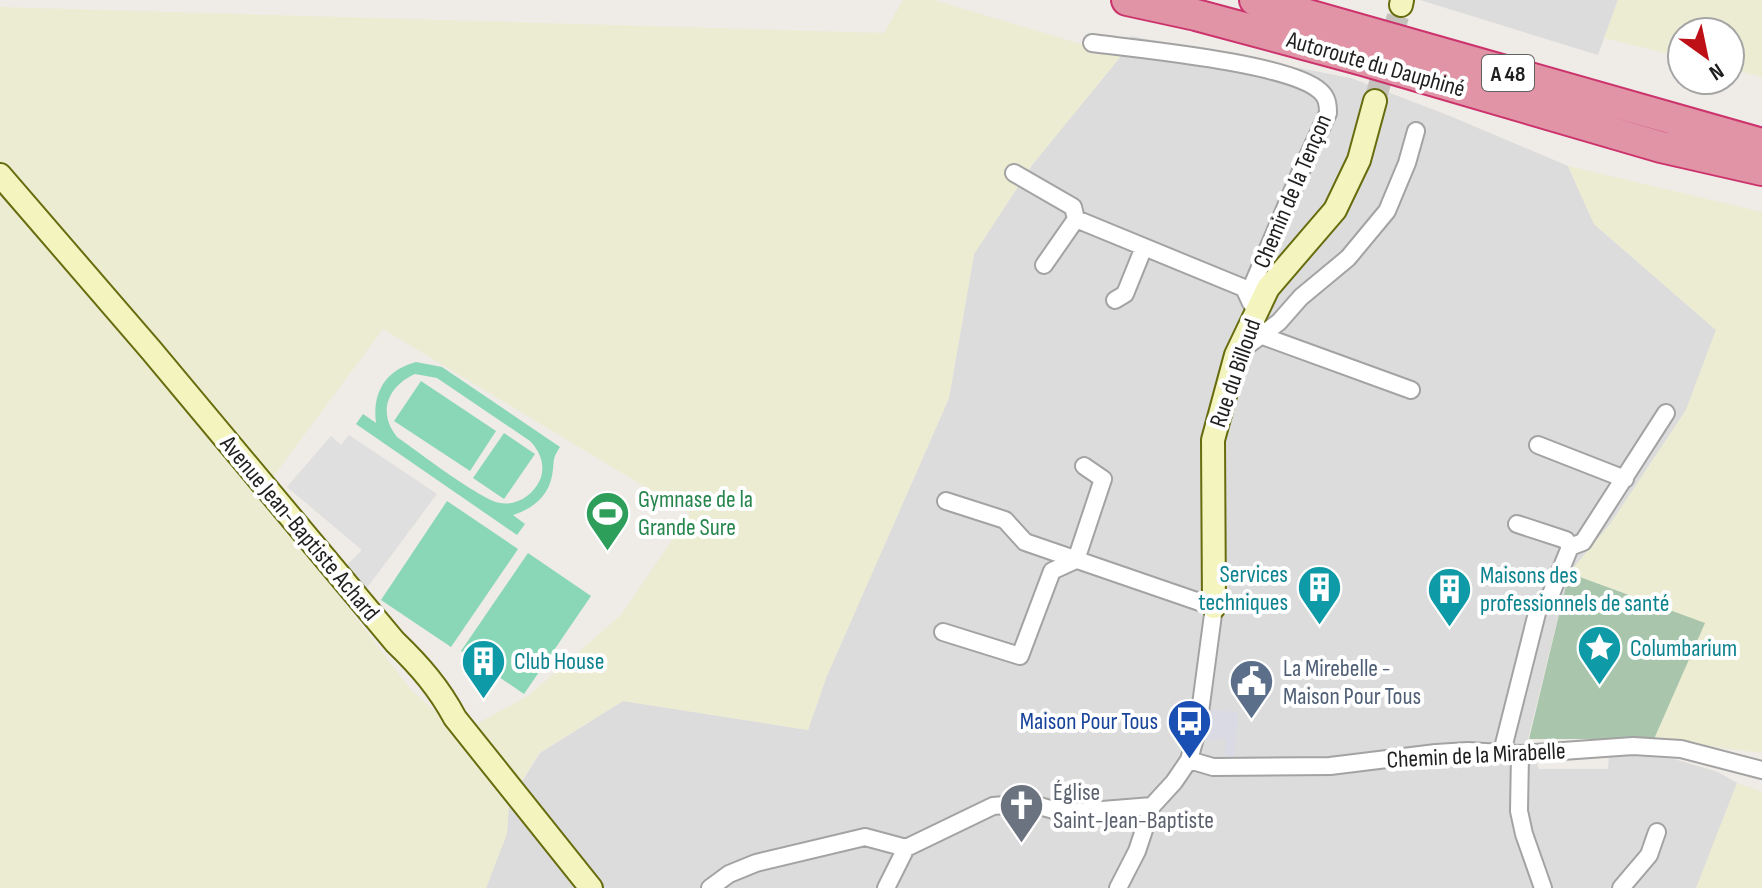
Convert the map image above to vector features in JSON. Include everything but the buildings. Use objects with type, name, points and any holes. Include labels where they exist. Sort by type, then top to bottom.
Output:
[{"type":"highway","name":"Autoroute du Dauphiné","points":[[1127,0],[1308,45],[1661,147],[1762,170]]},
{"type":"highway","name":"Autoroute du Dauphiné","points":[[1255,0],[1762,144]]},
{"type":"street","name":"Chemin de la Tençon","points":[[1092,43],[1208,59],[1266,71],[1319,89],[1325,97],[1328,113],[1253,284],[1258,323]]},
{"type":"street","name":"Rue du Billoud","points":[[1152,806],[1189,760],[1198,727],[1214,596],[1213,440],[1236,355],[1258,323],[1268,288],[1335,210],[1359,160],[1375,101]]},
{"type":"street","points":[[1258,323],[1279,322],[1301,297],[1348,258],[1387,211],[1407,163],[1416,131]]},
{"type":"street","points":[[1014,173],[1073,207],[1076,219],[1044,265]]},
{"type":"street","name":"Avenue Jean-Baptiste Achard","points":[[0,175],[395,642],[423,670],[441,692],[455,718],[591,888]]},
{"type":"street","name":"Chemin de la Tençon","points":[[1076,219],[1244,288],[1258,323]]},
{"type":"street","points":[[1115,300],[1125,294],[1144,247]]},
{"type":"street","points":[[1258,323],[1411,390]]},
{"type":"street","points":[[1502,752],[1538,609],[1551,594],[1570,547],[1583,542],[1666,413]]},
{"type":"street","points":[[1538,445],[1625,479]]},
{"type":"street","points":[[943,632],[1020,656],[1052,571],[1076,560],[1103,479],[1084,466]]},
{"type":"street","points":[[946,501],[1005,520],[1025,542],[1076,560],[1214,596]]},
{"type":"street","points":[[1517,524],[1566,540],[1570,547]]},
{"type":"street","name":"Chemin de la Mirabelle","points":[[1189,760],[1213,767],[1330,766],[1436,753],[1520,754],[1633,746],[1718,756],[1762,770]]},
{"type":"street","points":[[1520,754],[1519,811],[1543,888]]},
{"type":"street","points":[[886,888],[906,848],[993,806],[1028,803],[1065,813],[1152,806],[1137,851],[1118,888]]},
{"type":"street","points":[[1621,888],[1649,855],[1657,832]]},
{"type":"street","points":[[710,888],[729,874],[756,863],[865,837],[906,848]]},
{"type":"shaded area","points":[[1420,0],[1618,0],[1598,55]]},
{"type":"shaded area","points":[[1131,36],[1351,78],[1568,166],[1594,224],[1716,330],[1686,410],[1610,525],[1569,573],[1528,739],[1539,769],[1608,769],[1609,754],[1674,759],[1718,772],[1737,783],[1697,888],[486,888],[507,833],[509,802],[540,753],[623,701],[808,730],[826,678],[949,398],[974,254],[1032,165],[1121,56]]},
{"type":"shaded area","points":[[349,435],[437,494],[366,589],[347,565],[362,550],[287,487],[331,436],[341,445]]},
{"type":"shaded area","points":[[1211,710],[1238,712],[1234,759],[1225,758],[1226,739],[1205,740]]},
{"type":"green space","points":[[903,0],[934,0],[1121,56],[1032,165],[974,254],[949,398],[826,678],[808,730],[623,701],[539,753],[509,802],[507,833],[486,888],[0,888],[0,7],[884,33]],"holes":[[[383,329],[690,514],[621,615],[528,696],[460,733],[411,690],[261,493]]]},
{"type":"green space","points":[[1618,0],[1762,0],[1762,77],[1746,73],[1746,16],[1666,16],[1666,53],[1604,38]]},
{"type":"green space","points":[[1568,166],[1762,212],[1762,753],[1654,739],[1704,623],[1569,573],[1610,524],[1686,410],[1716,330],[1594,224]]},
{"type":"green space","points":[[416,362],[442,367],[560,447],[543,496],[533,506],[513,515],[525,524],[517,535],[356,424],[363,414],[376,423],[376,402],[383,384]],"holes":[[[415,374],[437,378],[534,445],[542,469],[540,480],[529,495],[512,503],[491,500],[397,437],[388,418],[388,401],[392,393]]]},
{"type":"green space","points":[[421,381],[496,431],[470,471],[394,421]]},
{"type":"green space","points":[[504,433],[535,454],[504,499],[473,478]]},
{"type":"green space","points":[[447,501],[518,549],[451,647],[381,600]]},
{"type":"green space","points":[[528,553],[591,596],[524,694],[461,651]]},
{"type":"green space","points":[[1569,573],[1705,623],[1654,739],[1529,739]]},
{"type":"green space","points":[[1737,783],[1762,792],[1762,888],[1696,888]]},
{"type":"tunnel","points":[[1375,101],[1401,5]]},
{"type":"place","name":"Gymnase de la Grande Sure","points":[[607,552]]},
{"type":"place","name":"Services techniques","points":[[1319,627]]},
{"type":"place","name":"Maisons des professionnels de santé","points":[[1449,628]]},
{"type":"place","name":"Columbarium","points":[[1599,687]]},
{"type":"place","name":"Club House","points":[[483,700]]},
{"type":"place","name":"La Mirebelle - Maison Pour Tous","points":[[1252,721]]},
{"type":"place","name":"Maison Pour Tous","points":[[1189,760]]},
{"type":"place","name":"Église Saint-Jean-Baptiste","points":[[1022,845]]}]
